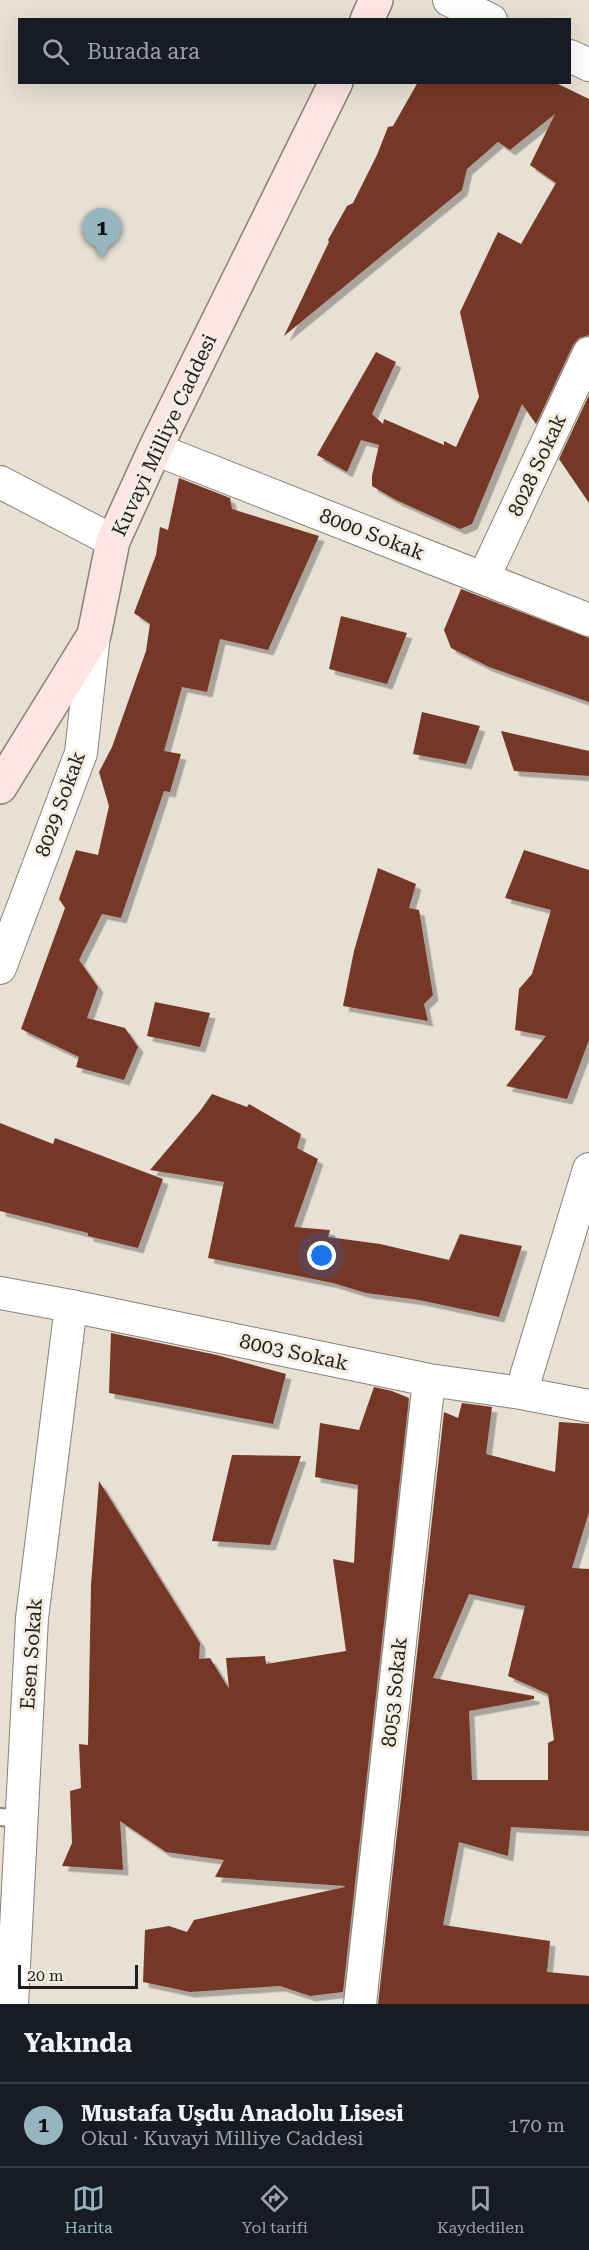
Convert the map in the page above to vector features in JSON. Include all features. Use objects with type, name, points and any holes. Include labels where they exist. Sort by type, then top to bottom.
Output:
[{"type":"main road","points":[[368,18],[376,0]]},
{"type":"main road","name":"Kuvayi Milliye Caddesi","points":[[0,787],[94,635],[113,541],[155,449],[335,84]]},
{"type":"street","points":[[449,0],[487,18]]},
{"type":"street","points":[[571,56],[589,65]]},
{"type":"street","name":"8028 Sokak","points":[[484,577],[589,353]]},
{"type":"street","name":"8000 Sokak","points":[[155,449],[589,620]]},
{"type":"street","points":[[0,482],[113,541]]},
{"type":"street","name":"8029 Sokak","points":[[0,968],[81,753],[94,635]]},
{"type":"street","points":[[521,1393],[589,1169]]},
{"type":"street","name":"8003 Sokak","points":[[0,1293],[429,1380],[521,1393],[589,1406]]},
{"type":"street","name":"Esen Sokak","points":[[12,2004],[11,1818],[32,1618],[71,1306]]},
{"type":"street","name":"8053 Sokak","points":[[360,2004],[429,1380]]},
{"type":"building","points":[[417,84],[558,84],[589,99],[589,335],[579,338],[573,345],[536,424],[522,404],[472,524],[460,529],[396,500],[372,486],[379,445],[361,440],[347,472],[317,455],[376,352],[396,362],[372,414],[383,424],[384,419],[444,445],[444,441],[456,447],[479,397],[460,312],[498,232],[521,244],[556,183],[530,165],[555,114],[510,150],[498,142],[467,169],[462,190],[284,336],[328,240],[347,206],[353,203],[388,127],[393,126]]},
{"type":"building","points":[[589,395],[589,503],[559,459]]},
{"type":"building","points":[[179,478],[230,498],[232,509],[319,536],[268,650],[220,639],[207,692],[182,687],[164,751],[181,754],[170,792],[164,791],[121,918],[102,914],[79,960],[98,987],[87,1018],[125,1028],[138,1047],[124,1080],[76,1067],[79,1057],[21,1029],[65,908],[59,899],[76,850],[98,855],[109,806],[99,772],[112,747],[146,651],[150,624],[134,613],[156,555],[160,527],[168,530]]},
{"type":"building","points":[[461,589],[589,638],[589,702],[489,667],[451,648],[444,630]]},
{"type":"building","points":[[341,616],[407,633],[387,684],[329,669]]},
{"type":"building","points":[[422,712],[480,726],[466,764],[413,754]]},
{"type":"building","points":[[501,731],[589,751],[589,776],[514,771]]},
{"type":"building","points":[[524,850],[589,870],[589,1040],[567,1099],[506,1086],[546,1036],[515,1030],[519,989],[532,974],[551,910],[505,898]]},
{"type":"building","points":[[378,868],[416,884],[409,908],[419,910],[433,995],[424,1004],[428,1021],[343,1006],[354,951]]},
{"type":"building","points":[[155,1002],[210,1013],[200,1047],[147,1036]]},
{"type":"building","points":[[212,1094],[247,1107],[249,1104],[301,1134],[297,1148],[318,1159],[294,1227],[330,1230],[328,1237],[380,1244],[449,1260],[460,1234],[522,1246],[499,1317],[419,1300],[366,1293],[333,1283],[208,1258],[224,1182],[150,1170]]},
{"type":"building","points":[[0,1123],[53,1144],[55,1138],[163,1179],[138,1248],[0,1211]]},
{"type":"building","points":[[111,1333],[217,1355],[286,1374],[273,1424],[109,1393]]},
{"type":"building","points":[[374,1387],[409,1398],[343,1992],[310,1996],[280,1986],[190,1992],[143,1982],[145,1930],[169,1926],[187,1932],[194,1920],[345,1886],[215,1877],[224,1860],[166,1852],[120,1821],[123,1870],[62,1866],[72,1843],[70,1791],[81,1788],[79,1744],[88,1745],[91,1585],[99,1481],[200,1643],[199,1659],[210,1658],[229,1689],[226,1658],[265,1656],[266,1664],[346,1651],[333,1559],[354,1563],[358,1485],[315,1477],[320,1423],[359,1430]]},
{"type":"building","points":[[462,1403],[492,1407],[486,1454],[555,1472],[559,1422],[589,1424],[589,1512],[572,1568],[589,1569],[589,1831],[511,1827],[508,1856],[459,1842],[443,1925],[550,1941],[547,1972],[589,1976],[589,2004],[378,2004],[444,1412],[458,1418]],"holes":[[[469,1594],[525,1606],[508,1676],[548,1694],[554,1740],[548,1743],[548,1780],[472,1780],[469,1711],[534,1699],[534,1696],[433,1678]]]},
{"type":"building","points":[[232,1455],[301,1456],[270,1545],[212,1541]]},
{"type":"place","name":"Mustafa Uşdu Anadolu Lisesi","points":[[102,258]]}]
